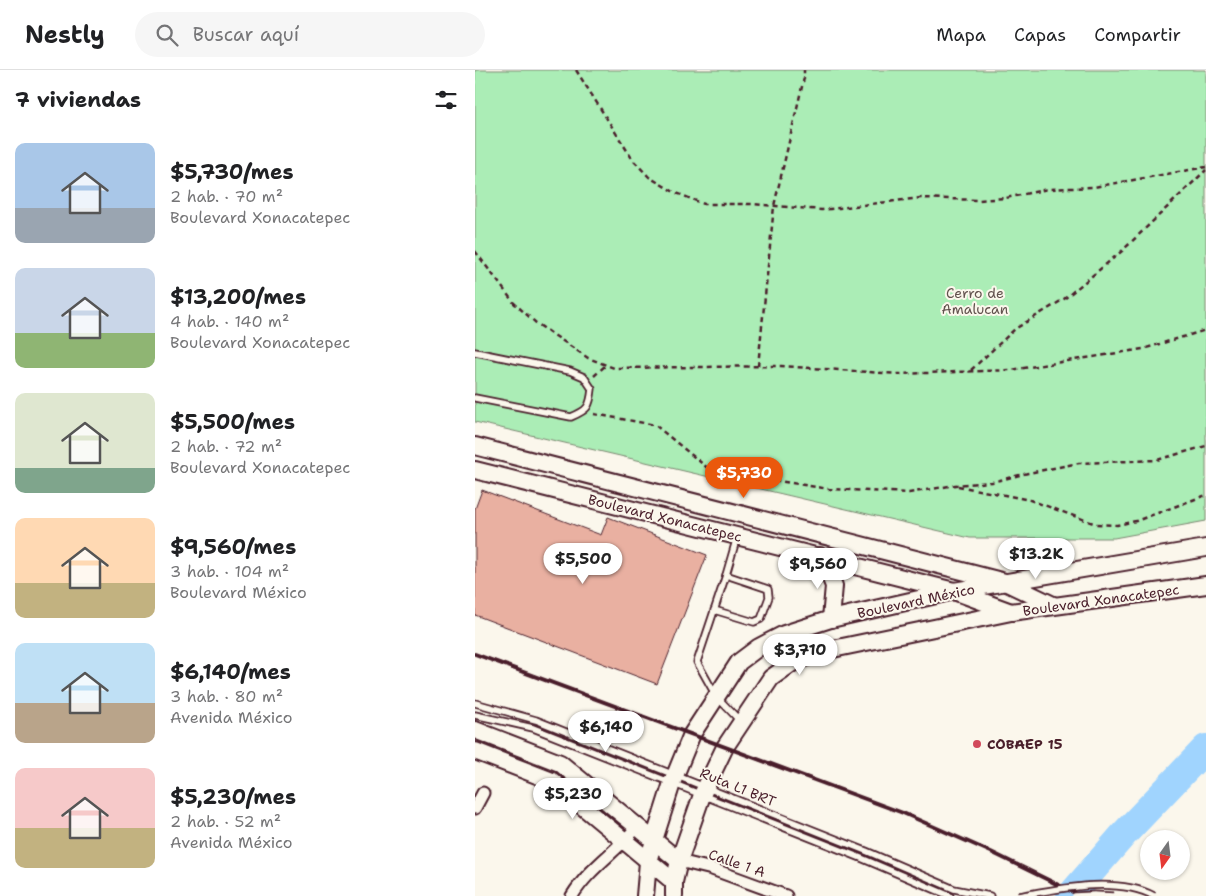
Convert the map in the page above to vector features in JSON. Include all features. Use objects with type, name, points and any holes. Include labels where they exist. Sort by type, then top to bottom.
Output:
[{"type":"main road","name":"Boulevard Xonacatepec","points":[[475,446],[1005,582],[1206,548]]},
{"type":"main road","name":"Boulevard Xonacatepec","points":[[475,470],[954,591],[1011,612],[1206,585]]},
{"type":"main road","points":[[820,556],[829,571],[834,586],[831,619]]},
{"type":"main road","name":"Boulevard México","points":[[645,896],[648,862],[653,840],[692,734],[739,662],[784,634],[831,619],[954,591],[1005,582]]},
{"type":"main road","points":[[1005,582],[1053,606]]},
{"type":"main road","points":[[674,889],[679,861],[704,791],[725,747],[771,678],[795,661],[823,651],[1011,612]]},
{"type":"main road","points":[[475,730],[560,763],[679,861]]},
{"type":"main road","points":[[475,751],[552,781],[648,862],[674,889]]},
{"type":"street","points":[[475,808],[483,794]]},
{"type":"street","points":[[572,896],[580,882],[597,864],[624,842],[637,827]]},
{"type":"street","name":"Calle 1 A","points":[[679,861],[712,869],[785,896]]},
{"type":"lane","points":[[475,352],[570,371],[584,377],[592,389],[591,403],[584,412],[571,417],[475,398]]},
{"type":"lane","points":[[737,535],[697,662],[716,696],[742,722]]},
{"type":"lane","points":[[714,610],[753,622],[761,619],[769,597],[768,589],[725,575]]},
{"type":"lane","name":"Ruta L1 BRT","points":[[475,702],[536,720],[674,779],[704,791],[742,802],[948,886],[964,892],[990,896]]},
{"type":"lane","name":"Ruta L1 BRT","points":[[475,715],[533,728],[674,779]]},
{"type":"lane","name":"Ruta L1 BRT","points":[[704,791],[738,810],[861,858],[950,896]]},
{"type":"lane","points":[[1018,896],[1084,886],[1107,886],[1134,889],[1155,896]]},
{"type":"lane","points":[[1075,896],[1094,894],[1113,896]]},
{"type":"path","points":[[576,70],[633,160],[649,177],[674,192],[704,204],[752,204],[823,210],[920,198],[978,200],[1006,198],[1048,189],[1094,187],[1206,169]]},
{"type":"path","points":[[758,366],[774,206],[804,78],[804,70]]},
{"type":"path","points":[[970,371],[1015,328],[1064,299],[1122,251],[1206,169]]},
{"type":"path","points":[[475,251],[514,303],[537,323],[588,358],[614,368],[781,366],[898,374],[1011,370],[1143,349],[1206,330]]},
{"type":"path","points":[[588,382],[606,365]]},
{"type":"path","points":[[584,412],[655,425],[710,470],[829,489],[909,493],[955,485],[992,482],[1079,463],[1157,460],[1206,446]]},
{"type":"path","points":[[955,485],[1030,500],[1096,524],[1117,525],[1136,521],[1206,495]]},
{"type":"green space","name":"Cerro de Amalucan","points":[[475,70],[1206,70],[1206,521],[1114,538],[970,538],[475,422]]},
{"type":"building","points":[[482,490],[601,535],[608,517],[707,555],[657,684],[475,615],[475,509]]},
{"type":"building","points":[[583,740],[632,760],[629,766],[580,746]]},
{"type":"waterway","points":[[1070,896],[1124,834],[1206,748]]},
{"type":"railway","points":[[475,654],[903,813],[991,852],[1081,896]]},
{"type":"place","name":"COBAEP 15","points":[[977,744]]}]
